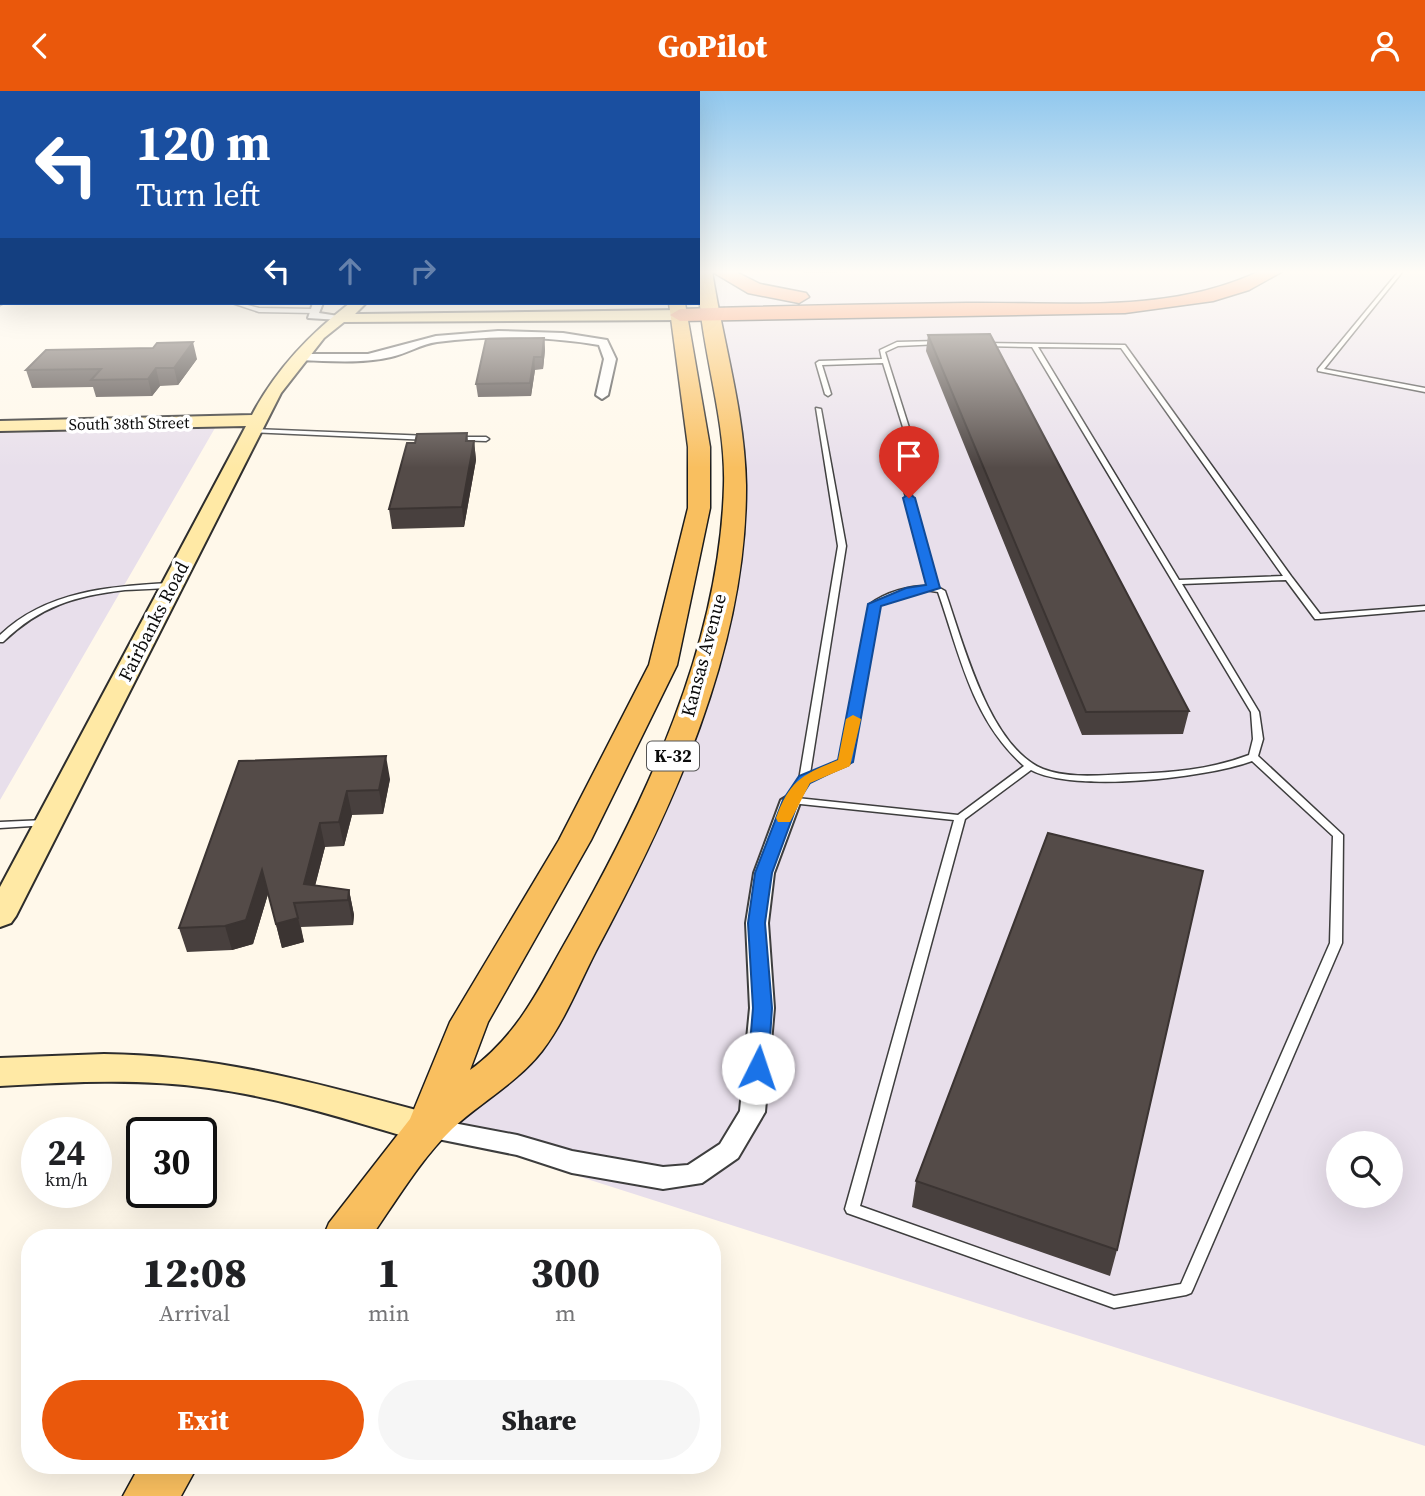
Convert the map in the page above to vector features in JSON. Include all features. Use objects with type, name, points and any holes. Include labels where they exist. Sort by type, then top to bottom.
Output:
[{"type":"main road","name":"Kansas Avenue","points":[[427,1128],[469,1022],[575,840],[663,665],[699,508],[699,447],[692,337]]},
{"type":"main road","name":"Kansas Avenue","points":[[351,1229],[427,1128],[526,1044],[606,902],[679,743],[714,629],[729,549],[735,486],[731,431],[699,337]]},
{"type":"main road","points":[[149,1496],[165,1474]]},
{"type":"street","name":"Fairbanks Road","points":[[0,916],[254,425],[299,357],[317,337]]},
{"type":"street","points":[[299,357],[389,355],[419,343],[460,338],[533,337]]},
{"type":"street","points":[[567,337],[603,342],[610,359],[602,395]]},
{"type":"street","name":"South 38th Street","points":[[0,426],[254,425]]},
{"type":"street","points":[[0,1072],[141,1068],[209,1074],[276,1086],[427,1128],[517,1145],[572,1162],[663,1178],[693,1175],[729,1151],[752,1112],[762,1008],[757,923],[764,873],[798,790]]},
{"type":"lane","points":[[1347,337],[1320,370],[1425,390]]},
{"type":"lane","points":[[934,588],[903,475],[915,456],[882,351],[897,344],[951,344]]},
{"type":"lane","points":[[979,344],[1123,346],[1318,617],[1425,608]]},
{"type":"lane","points":[[1034,345],[1255,712],[1258,739],[1253,757]]},
{"type":"lane","points":[[828,394],[819,363],[885,361]]},
{"type":"lane","points":[[798,790],[842,546],[819,429],[818,409]]},
{"type":"lane","points":[[254,425],[486,439]]},
{"type":"lane","points":[[1177,582],[1288,578]]},
{"type":"lane","points":[[0,640],[21,621],[75,598],[108,590],[172,585]]},
{"type":"lane","points":[[798,790],[845,762],[874,604],[917,589],[934,588],[941,591],[992,726],[1030,766],[1050,773],[1092,778],[1159,776],[1231,767],[1253,757]]},
{"type":"lane","points":[[1030,766],[960,818],[852,1209],[1114,1302],[1186,1289],[1336,943],[1338,835],[1253,757]]},
{"type":"lane","points":[[798,790],[960,818]]},
{"type":"lane","points":[[0,825],[50,823]]},
{"type":"shaded area","points":[[715,337],[1425,337],[1425,1446],[427,1128],[526,1044],[606,902],[714,629],[731,431]]},
{"type":"shaded area","points":[[215,428],[0,800],[0,433]]},
{"type":"building","points":[[929,337],[991,337],[1189,711],[1086,712]]},
{"type":"building","points":[[544,338],[542,357],[534,357],[530,383],[476,384],[486,339]]},
{"type":"building","points":[[193,342],[174,368],[156,368],[148,379],[91,380],[101,369],[26,370],[46,350],[153,348],[157,343]]},
{"type":"building","points":[[467,433],[466,441],[474,441],[462,507],[389,509],[407,443],[415,443],[417,434]]},
{"type":"building","points":[[386,756],[379,790],[347,791],[339,822],[320,823],[304,884],[349,890],[348,900],[294,903],[298,918],[276,924],[262,870],[246,920],[225,926],[179,928],[239,761]]},
{"type":"building","points":[[1048,833],[1203,871],[1117,1250],[916,1181]]},
{"type":"slow traffic","points":[[784,818],[791,800],[804,780],[845,762],[853,719]]},
{"type":"route","points":[[758,1068],[762,1008],[757,923],[764,873],[791,800],[804,780],[845,762],[874,604],[924,587],[934,588],[909,498]]}]
